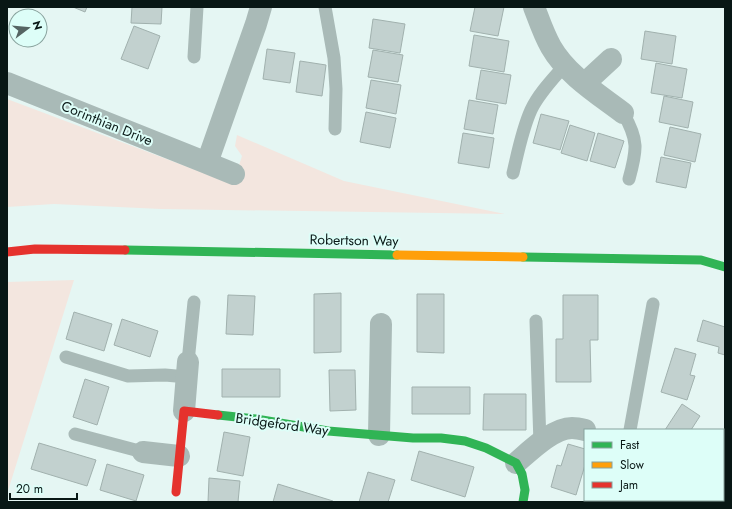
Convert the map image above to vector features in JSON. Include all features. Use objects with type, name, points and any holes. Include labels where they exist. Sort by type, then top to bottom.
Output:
[{"type":"main road","name":"Robertson Way","points":[[7,252],[35,249],[701,260],[725,268]]},
{"type":"main road","name":"Robertson Way","points":[[701,260],[713,255]]},
{"type":"main road","name":"Bridgeford Way","points":[[184,411],[256,419],[328,431],[441,438],[465,441],[486,448],[516,463]]},
{"type":"main road","points":[[176,492],[184,411]]},
{"type":"main road","points":[[516,463],[522,474],[525,490],[523,502]]},
{"type":"street","points":[[208,163],[256,24],[260,7]]},
{"type":"street","points":[[534,7],[551,47],[565,66],[623,113]]},
{"type":"street","points":[[585,83],[611,59]]},
{"type":"street","name":"Corinthian Drive","points":[[7,83],[234,174]]},
{"type":"street","points":[[380,435],[381,324]]},
{"type":"street","points":[[184,411],[188,370]]},
{"type":"street","points":[[516,463],[561,430],[572,428],[584,430]]},
{"type":"street","points":[[143,452],[179,456]]},
{"type":"lane","points":[[194,57],[197,7]]},
{"type":"lane","points":[[325,7],[334,58],[336,89],[335,129]]},
{"type":"lane","points":[[513,173],[524,129],[531,109],[543,90],[565,66]]},
{"type":"lane","points":[[623,113],[632,128],[636,144],[636,156],[630,179]]},
{"type":"lane","points":[[66,358],[128,376],[165,375],[188,370],[194,302]]},
{"type":"lane","points":[[630,429],[653,304]]},
{"type":"lane","points":[[536,321],[540,444]]},
{"type":"lane","points":[[75,434],[143,452]]},
{"type":"shaded area","points":[[7,99],[233,184],[242,156],[235,146],[237,135],[344,181],[505,214],[161,209],[54,204],[7,207]]},
{"type":"shaded area","points":[[74,280],[7,494],[7,282]]},
{"type":"building","points":[[73,7],[87,7],[85,12]]},
{"type":"building","points":[[132,7],[162,7],[161,24],[131,23]]},
{"type":"building","points":[[475,7],[504,7],[498,36],[470,31]]},
{"type":"building","points":[[373,19],[405,24],[400,53],[369,48]]},
{"type":"building","points":[[134,26],[160,36],[148,69],[121,59]]},
{"type":"building","points":[[645,31],[676,36],[672,64],[641,59]]},
{"type":"building","points":[[474,35],[509,41],[504,72],[469,66]]},
{"type":"building","points":[[267,49],[295,53],[290,83],[263,79]]},
{"type":"building","points":[[373,50],[403,55],[398,82],[368,77]]},
{"type":"building","points":[[300,61],[326,65],[322,96],[296,92]]},
{"type":"building","points":[[656,63],[687,69],[682,98],[651,93]]},
{"type":"building","points":[[481,70],[511,75],[506,104],[476,99]]},
{"type":"building","points":[[371,80],[401,85],[396,114],[366,108]]},
{"type":"building","points":[[664,96],[693,102],[688,128],[659,122]]},
{"type":"building","points":[[469,100],[498,105],[493,134],[464,129]]},
{"type":"building","points":[[366,112],[396,118],[390,148],[360,142]]},
{"type":"building","points":[[541,114],[569,121],[560,150],[533,143]]},
{"type":"building","points":[[570,125],[595,133],[587,161],[561,153]]},
{"type":"building","points":[[670,127],[701,134],[695,162],[664,155]]},
{"type":"building","points":[[463,133],[494,138],[489,168],[458,163]]},
{"type":"building","points":[[598,133],[624,141],[615,168],[590,161]]},
{"type":"building","points":[[661,157],[691,163],[686,188],[656,182]]},
{"type":"building","points":[[341,293],[341,352],[314,353],[314,294]]},
{"type":"building","points":[[417,294],[444,294],[444,353],[417,352]]},
{"type":"building","points":[[228,295],[255,296],[253,335],[226,334]]},
{"type":"building","points":[[563,295],[598,295],[598,340],[590,340],[591,382],[556,382],[556,339],[563,339]]},
{"type":"building","points":[[74,312],[112,324],[104,351],[66,339]]},
{"type":"building","points":[[122,319],[158,331],[150,357],[114,345]]},
{"type":"building","points":[[703,320],[725,327],[725,355],[718,353],[719,347],[697,341]]},
{"type":"building","points":[[675,348],[696,354],[690,375],[695,376],[687,400],[661,392]]},
{"type":"building","points":[[222,369],[280,369],[280,397],[222,397]]},
{"type":"building","points":[[329,370],[355,370],[356,410],[330,411]]},
{"type":"building","points":[[85,379],[109,387],[97,425],[73,417]]},
{"type":"building","points":[[412,387],[470,387],[470,414],[412,414]]},
{"type":"building","points":[[484,394],[526,394],[526,430],[483,430]]},
{"type":"building","points":[[682,404],[700,416],[692,429],[666,429]]},
{"type":"building","points":[[224,432],[250,437],[243,476],[217,471]]},
{"type":"building","points":[[39,443],[96,460],[87,486],[31,469]]},
{"type":"building","points":[[568,444],[584,449],[584,468],[576,495],[551,487],[557,465],[561,466]]},
{"type":"building","points":[[419,451],[474,467],[465,497],[411,480]]},
{"type":"building","points":[[107,464],[144,475],[136,501],[100,490]]},
{"type":"building","points":[[368,472],[395,480],[388,502],[359,502]]},
{"type":"building","points":[[209,478],[240,481],[238,502],[208,502]]},
{"type":"building","points":[[278,484],[333,501],[333,502],[273,502]]},
{"type":"traffic: fast","points":[[125,250],[397,255]]},
{"type":"traffic: fast","points":[[523,257],[701,260],[725,267]]},
{"type":"traffic: fast","points":[[218,415],[256,419],[328,431],[413,438],[441,438],[465,441],[486,448],[516,463],[522,474],[525,490],[523,502]]},
{"type":"traffic: slow","points":[[397,255],[523,257]]},
{"type":"traffic: jam","points":[[7,252],[35,249],[125,250]]},
{"type":"traffic: jam","points":[[176,492],[184,411],[218,415]]}]
